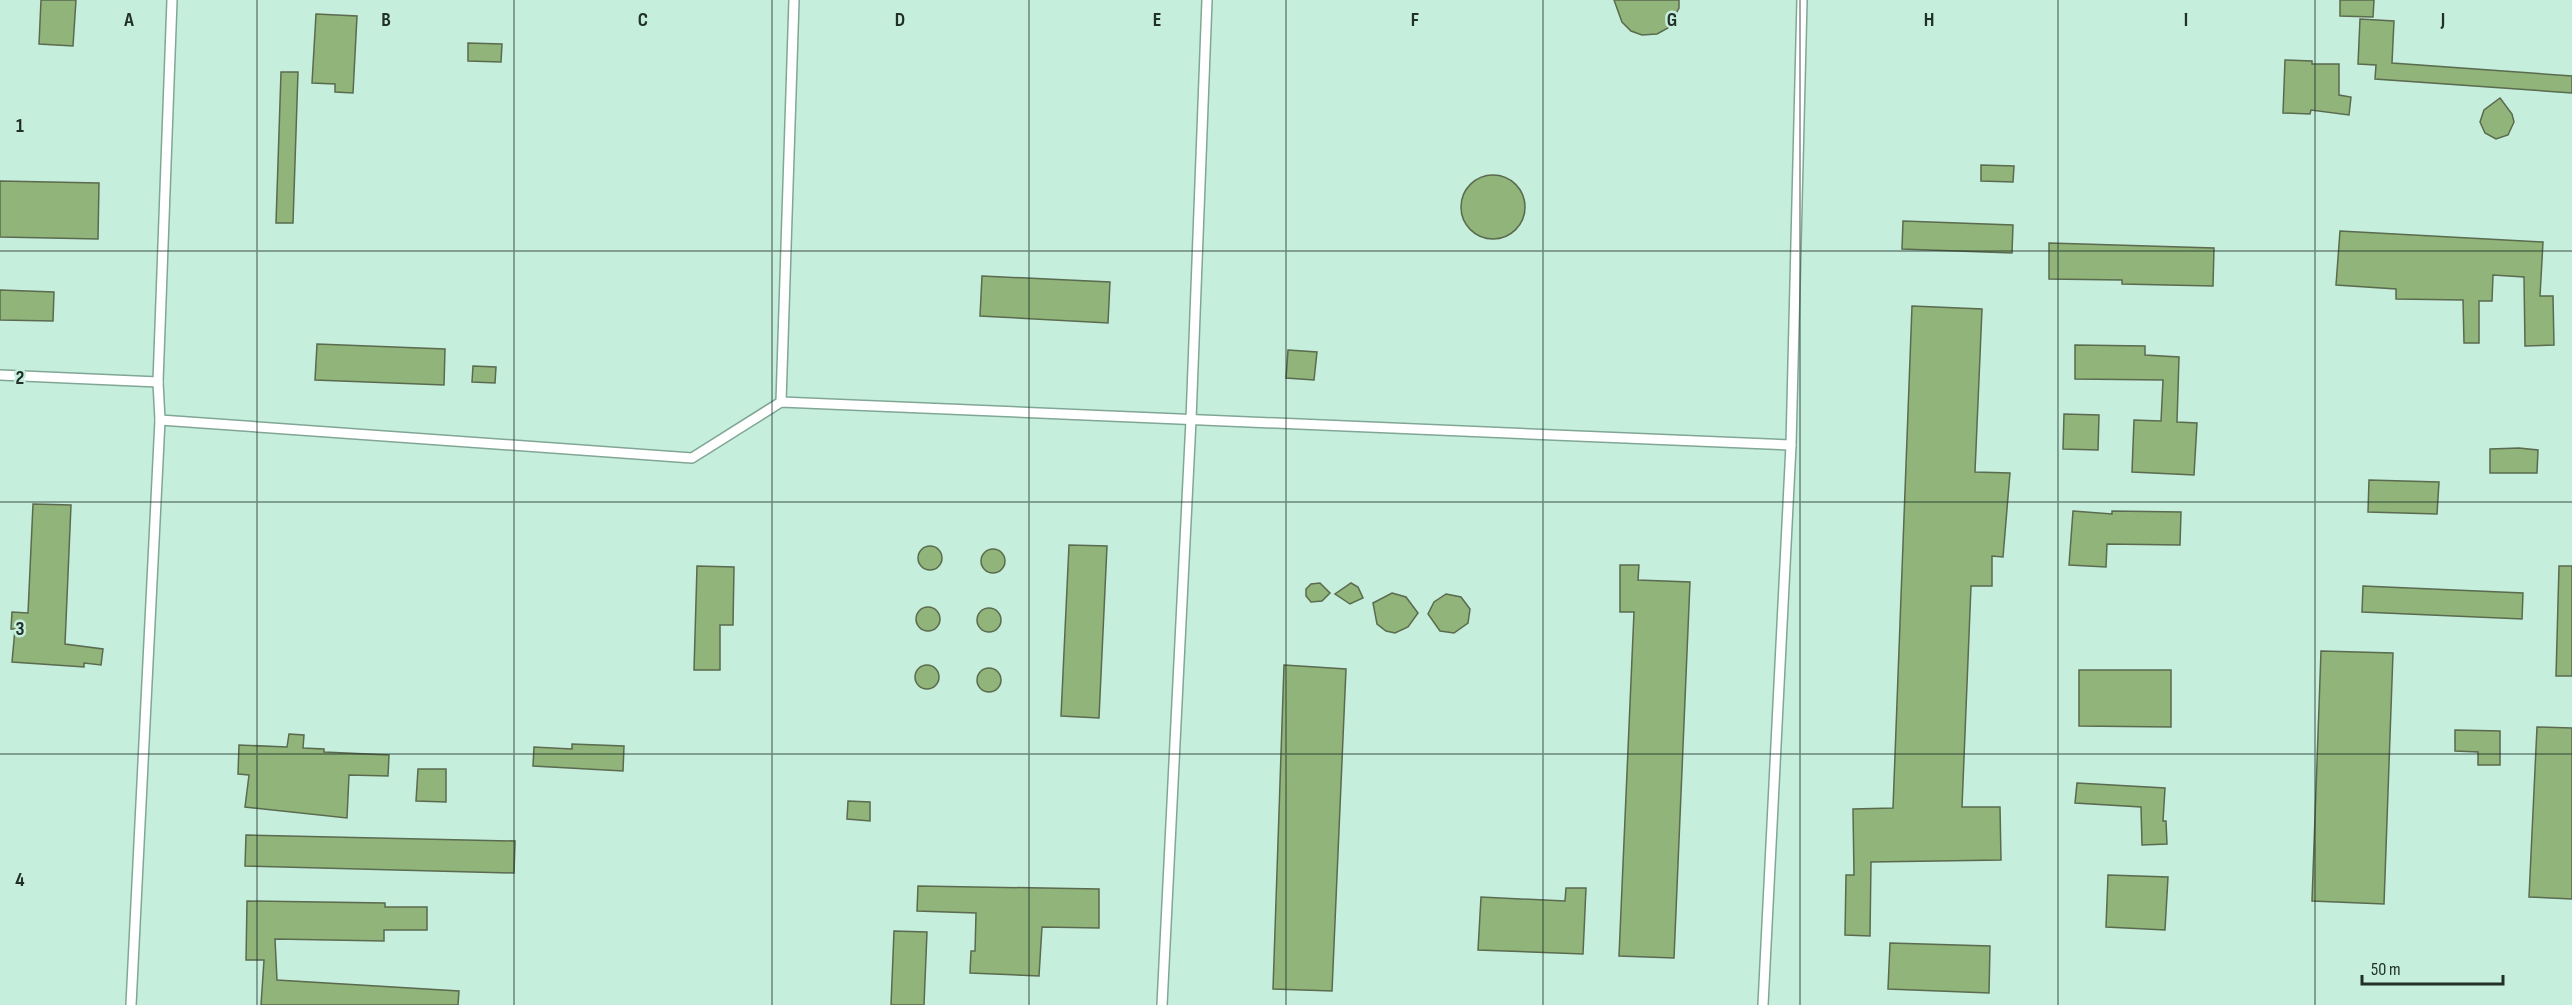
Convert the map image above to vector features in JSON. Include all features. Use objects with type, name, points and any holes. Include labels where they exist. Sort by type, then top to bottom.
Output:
[{"type":"lane","points":[[131,1005],[160,420],[158,382],[172,0]]},
{"type":"lane","points":[[781,402],[794,0]]},
{"type":"lane","points":[[1162,1005],[1191,420],[1207,0]]},
{"type":"lane","points":[[1763,1005],[1791,445],[1802,0]]},
{"type":"lane","points":[[0,375],[158,382]]},
{"type":"lane","points":[[160,420],[692,458],[781,402],[1791,445]]},
{"type":"building","points":[[41,0],[76,0],[73,46],[39,44]]},
{"type":"building","points":[[1614,0],[1679,0],[1679,8],[1668,28],[1657,34],[1642,35],[1631,31],[1622,22]]},
{"type":"building","points":[[2340,0],[2374,0],[2373,17],[2340,16]]},
{"type":"building","points":[[316,14],[357,16],[353,93],[335,92],[335,84],[312,83]]},
{"type":"building","points":[[2360,19],[2394,21],[2392,63],[2572,76],[2572,93],[2375,79],[2376,65],[2358,64]]},
{"type":"building","points":[[468,43],[502,44],[501,62],[468,61]]},
{"type":"building","points":[[2285,60],[2312,61],[2312,64],[2339,64],[2339,95],[2351,97],[2349,115],[2311,110],[2310,114],[2283,113]]},
{"type":"building","points":[[281,72],[298,72],[293,223],[276,223]]},
{"type":"building","points":[[2500,98],[2512,114],[2514,122],[2508,135],[2496,139],[2485,133],[2480,122],[2484,110]]},
{"type":"building","points":[[1981,165],[2014,166],[2013,182],[1981,181]]},
{"type":"building","points":[[1493,175],[1511,181],[1519,189],[1525,207],[1519,225],[1511,233],[1493,239],[1475,233],[1467,225],[1461,207],[1467,189],[1475,181]]},
{"type":"building","points":[[0,181],[99,183],[98,239],[0,237]]},
{"type":"building","points":[[1903,221],[2013,225],[2012,253],[1902,249]]},
{"type":"building","points":[[2340,231],[2543,242],[2540,296],[2553,296],[2554,345],[2525,346],[2524,277],[2493,275],[2492,301],[2479,301],[2479,343],[2464,343],[2463,300],[2396,299],[2396,289],[2336,285]]},
{"type":"building","points":[[2049,243],[2214,248],[2213,286],[2122,284],[2122,280],[2049,279]]},
{"type":"building","points":[[982,276],[1110,282],[1108,323],[980,316]]},
{"type":"building","points":[[0,290],[54,292],[53,321],[0,320]]},
{"type":"building","points":[[1912,306],[1982,309],[1975,472],[2010,473],[2003,557],[1992,556],[1992,586],[1971,586],[1962,807],[2000,807],[2001,860],[1871,862],[1870,936],[1845,935],[1846,875],[1854,875],[1853,809],[1893,808]]},
{"type":"building","points":[[317,344],[445,349],[444,385],[315,380]]},
{"type":"building","points":[[2075,345],[2145,346],[2145,355],[2179,357],[2177,422],[2197,423],[2194,475],[2132,472],[2134,420],[2161,421],[2163,380],[2075,379]]},
{"type":"building","points":[[1288,350],[1317,352],[1314,380],[1286,378]]},
{"type":"building","points":[[473,366],[496,367],[495,383],[472,382]]},
{"type":"building","points":[[2064,414],[2099,415],[2098,450],[2063,449]]},
{"type":"building","points":[[2490,449],[2538,450],[2537,473],[2490,473]]},
{"type":"building","points":[[2369,480],[2439,482],[2437,514],[2368,512]]},
{"type":"building","points":[[33,504],[71,505],[65,644],[103,649],[101,665],[84,663],[84,667],[12,662],[15,629],[11,629],[12,612],[28,613]]},
{"type":"building","points":[[2073,511],[2112,514],[2112,511],[2181,512],[2180,545],[2107,544],[2106,567],[2069,565]]},
{"type":"building","points":[[1069,545],[1107,546],[1099,718],[1061,716]]},
{"type":"building","points":[[930,546],[935,547],[941,553],[941,563],[935,569],[930,570],[925,569],[919,563],[918,558],[919,553],[925,547]]},
{"type":"building","points":[[993,549],[998,550],[1004,556],[1004,566],[998,572],[993,573],[988,572],[982,566],[981,561],[982,556],[988,550]]},
{"type":"building","points":[[1620,565],[1639,565],[1638,580],[1690,582],[1674,958],[1619,956],[1634,612],[1620,612]]},
{"type":"building","points":[[697,566],[734,567],[733,625],[720,625],[720,670],[694,670]]},
{"type":"building","points":[[2559,566],[2572,566],[2572,676],[2556,676]]},
{"type":"building","points":[[1320,583],[1330,593],[1322,601],[1311,602],[1306,596],[1306,589],[1311,584]]},
{"type":"building","points":[[1351,583],[1358,587],[1363,598],[1350,604],[1335,594]]},
{"type":"building","points":[[2363,586],[2523,593],[2522,619],[2362,612]]},
{"type":"building","points":[[1392,593],[1406,597],[1418,613],[1408,627],[1395,633],[1386,631],[1377,624],[1373,603]]},
{"type":"building","points":[[1446,594],[1461,597],[1470,609],[1468,623],[1454,633],[1440,631],[1428,614],[1434,602]]},
{"type":"building","points":[[928,607],[933,608],[939,614],[939,624],[933,630],[928,631],[923,630],[917,624],[916,619],[917,614],[923,608]]},
{"type":"building","points":[[989,608],[994,609],[1000,615],[1000,625],[994,631],[989,632],[984,631],[978,625],[977,620],[978,615],[984,609]]},
{"type":"building","points":[[2321,651],[2393,653],[2384,904],[2312,901]]},
{"type":"building","points":[[927,665],[932,666],[938,672],[938,682],[932,688],[927,689],[922,688],[916,682],[915,677],[916,672],[922,666]]},
{"type":"building","points":[[1284,665],[1346,669],[1332,991],[1273,989]]},
{"type":"building","points":[[989,668],[994,669],[1000,675],[1000,685],[994,691],[989,692],[984,691],[978,685],[977,680],[978,675],[984,669]]},
{"type":"building","points":[[2079,670],[2171,670],[2171,727],[2079,726]]},
{"type":"building","points":[[2537,727],[2572,728],[2572,899],[2529,897]]},
{"type":"building","points":[[2455,730],[2500,731],[2500,765],[2478,765],[2478,752],[2455,751]]},
{"type":"building","points":[[289,734],[304,735],[303,748],[324,749],[324,752],[389,755],[388,776],[349,775],[347,818],[245,807],[249,775],[238,774],[239,745],[287,747]]},
{"type":"building","points":[[572,744],[624,746],[623,771],[533,766],[534,747],[572,749]]},
{"type":"building","points":[[418,769],[446,769],[446,802],[416,801]]},
{"type":"building","points":[[2077,783],[2165,788],[2163,821],[2166,821],[2167,844],[2142,845],[2141,807],[2075,803]]},
{"type":"building","points":[[848,801],[870,802],[870,821],[847,819]]},
{"type":"building","points":[[246,835],[515,841],[514,873],[245,866]]},
{"type":"building","points":[[2108,875],[2168,877],[2165,930],[2106,927]]},
{"type":"building","points":[[918,886],[1099,889],[1099,928],[1042,927],[1039,976],[970,973],[971,951],[975,951],[976,913],[917,911]]},
{"type":"building","points":[[1566,888],[1586,888],[1583,954],[1478,950],[1481,897],[1565,901]]},
{"type":"building","points":[[247,901],[385,903],[385,907],[427,907],[427,930],[384,930],[384,941],[275,939],[277,980],[459,991],[458,1005],[261,1005],[264,960],[246,960]]},
{"type":"building","points":[[894,931],[927,932],[924,1005],[891,1005]]},
{"type":"building","points":[[1890,943],[1990,946],[1989,993],[1888,989]]}]
